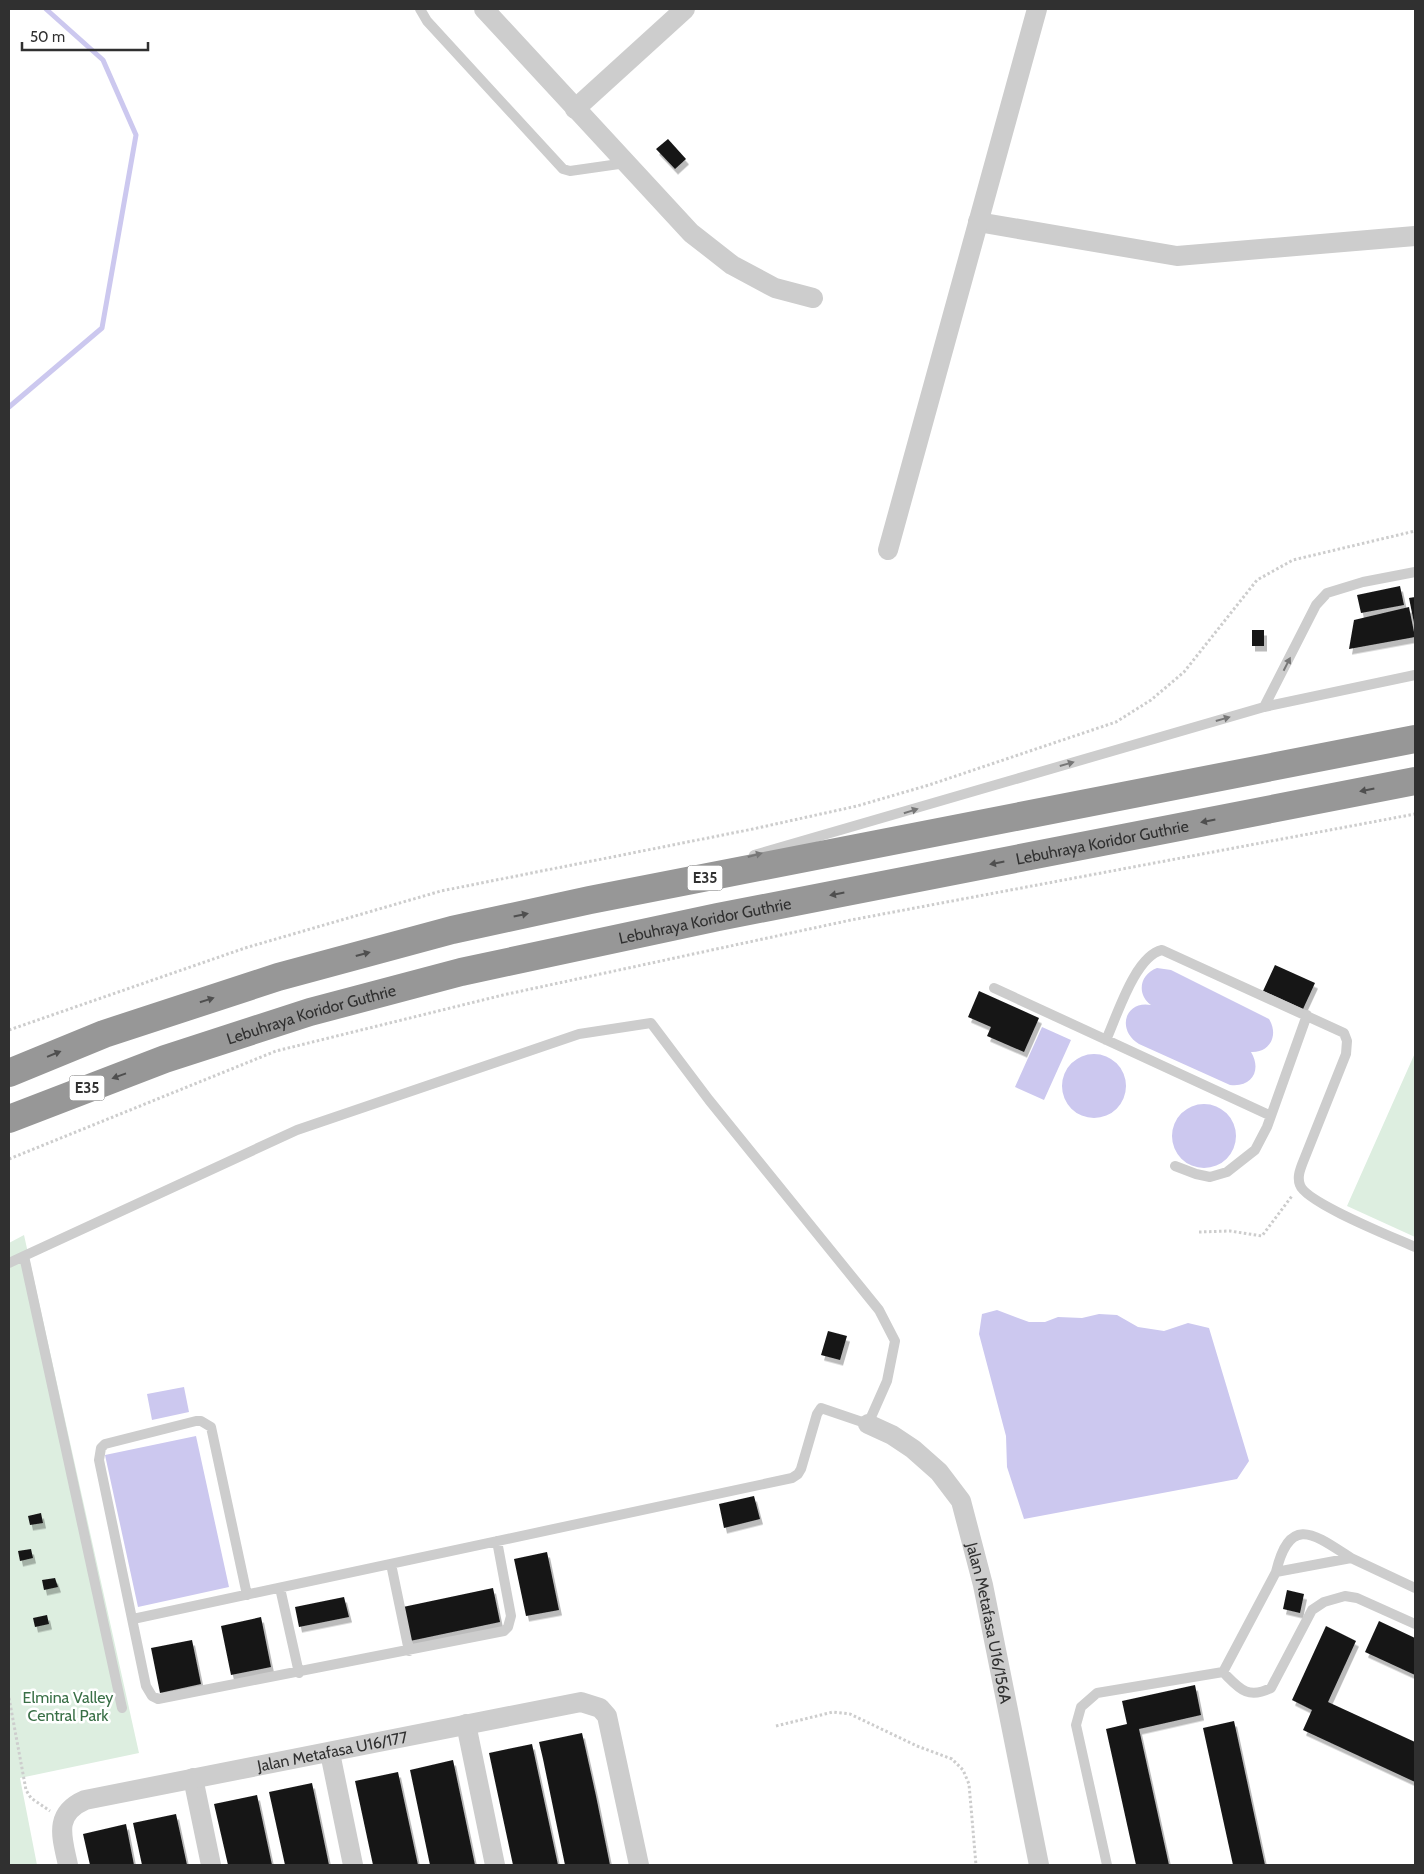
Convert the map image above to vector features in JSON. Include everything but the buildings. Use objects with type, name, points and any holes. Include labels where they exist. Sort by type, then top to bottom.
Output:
[{"type":"highway","name":"E35","points":[[9,1073],[104,1034],[278,977],[452,930],[590,900],[1415,738]]},
{"type":"highway","name":"Lebuhraya Koridor Guthrie","points":[[9,1119],[157,1062],[300,1015],[462,972],[718,917],[1415,781]]},
{"type":"street","points":[[484,9],[691,233],[732,265],[775,288],[813,298]]},
{"type":"street","points":[[575,109],[685,9]]},
{"type":"street","points":[[888,550],[1037,9]]},
{"type":"street","points":[[978,222],[1177,256],[1415,236]]},
{"type":"street","name":"Jalan Metafasa U16/156A","points":[[868,1424],[892,1434],[913,1449],[939,1472],[961,1501],[983,1585],[1039,1865]]},
{"type":"street","name":"Jalan Metafasa U16/177","points":[[68,1865],[61,1835],[62,1823],[67,1812],[75,1804],[85,1800],[581,1702],[600,1708],[607,1716],[639,1865]]},
{"type":"street","points":[[466,1724],[495,1865]]},
{"type":"street","points":[[330,1753],[353,1865]]},
{"type":"street","points":[[193,1778],[211,1865]]},
{"type":"lane","points":[[420,9],[427,21],[563,169],[570,171],[626,163]]},
{"type":"lane","points":[[1264,707],[1316,605],[1327,593],[1363,582],[1415,572]]},
{"type":"lane","points":[[590,900],[1264,707],[1415,675]]},
{"type":"lane","points":[[1106,1040],[1140,966],[1155,952],[1162,950],[1344,1033],[1348,1046],[1303,1162],[1299,1174],[1300,1185],[1307,1195],[1332,1209],[1415,1247]]},
{"type":"lane","points":[[994,988],[1270,1115]]},
{"type":"lane","points":[[1176,1166],[1210,1177],[1227,1172],[1255,1150],[1267,1127],[1306,1015]]},
{"type":"lane","points":[[9,1263],[297,1130],[579,1034],[651,1023],[709,1100],[879,1310],[895,1341],[887,1381],[868,1424],[821,1408],[817,1414],[801,1469],[792,1478],[133,1619]]},
{"type":"lane","points":[[24,1256],[122,1708]]},
{"type":"lane","points":[[247,1595],[214,1433],[207,1423],[196,1421],[105,1444],[99,1454],[146,1686],[152,1696],[158,1698],[499,1634],[508,1627],[511,1616],[498,1541]]},
{"type":"lane","points":[[1223,1672],[1276,1572],[1284,1545],[1290,1539],[1310,1534],[1320,1537],[1351,1558],[1415,1588]]},
{"type":"lane","points":[[1276,1572],[1351,1558]]},
{"type":"lane","points":[[391,1564],[408,1651]]},
{"type":"lane","points":[[280,1588],[299,1672]]},
{"type":"lane","points":[[1223,1672],[1241,1690],[1254,1694],[1271,1688],[1312,1610],[1335,1597],[1357,1598],[1415,1624]]},
{"type":"lane","points":[[1107,1865],[1076,1725],[1081,1707],[1098,1693],[1223,1672]]},
{"type":"path","points":[[9,1030],[246,948],[441,891],[753,829],[857,806],[929,785],[1116,722],[1151,700],[1184,672],[1257,580],[1293,560],[1415,531]]},
{"type":"path","points":[[9,1159],[267,1054],[295,1046],[503,995],[842,922],[1415,814]]},
{"type":"path","points":[[1199,1232],[1230,1231],[1262,1236],[1300,1185]]},
{"type":"path","points":[[776,1726],[833,1712],[850,1714],[917,1746],[952,1759],[963,1770],[969,1784],[976,1865]]},
{"type":"green space","points":[[1415,1053],[1415,1237],[1347,1206]]},
{"type":"green space","name":"Elmina Valley Central Park","points":[[24,1235],[139,1753],[20,1778],[37,1865],[9,1865],[9,1243]]},
{"type":"shaded area","points":[[1157,968],[1171,970],[1269,1019],[1272,1025],[1273,1037],[1268,1046],[1263,1050],[1251,1052],[1255,1071],[1249,1081],[1244,1084],[1230,1085],[1139,1044],[1132,1038],[1126,1024],[1127,1017],[1135,1007],[1151,1005],[1143,995],[1142,985],[1147,975]]},
{"type":"shaded area","points":[[1042,1027],[1071,1040],[1044,1100],[1015,1087]]},
{"type":"shaded area","points":[[1088,1054],[1100,1054],[1117,1063],[1124,1074],[1126,1086],[1124,1098],[1117,1109],[1100,1118],[1088,1118],[1076,1113],[1067,1104],[1062,1092],[1062,1080],[1067,1068],[1076,1059]]},
{"type":"shaded area","points":[[1198,1104],[1210,1104],[1227,1113],[1234,1124],[1236,1136],[1234,1148],[1227,1159],[1210,1168],[1198,1168],[1186,1163],[1177,1154],[1172,1142],[1172,1130],[1177,1118],[1186,1109]]},
{"type":"shaded area","points":[[997,1310],[1029,1322],[1045,1322],[1058,1317],[1082,1318],[1099,1314],[1117,1315],[1138,1327],[1164,1331],[1188,1323],[1209,1328],[1249,1461],[1237,1479],[1024,1519],[1007,1467],[1006,1436],[979,1334],[982,1314]]},
{"type":"shaded area","points":[[184,1387],[189,1412],[152,1420],[147,1394]]},
{"type":"shaded area","points":[[196,1436],[229,1587],[138,1607],[105,1455]]},
{"type":"waterway","points":[[9,407],[102,328],[136,135],[103,60],[46,9]]}]
